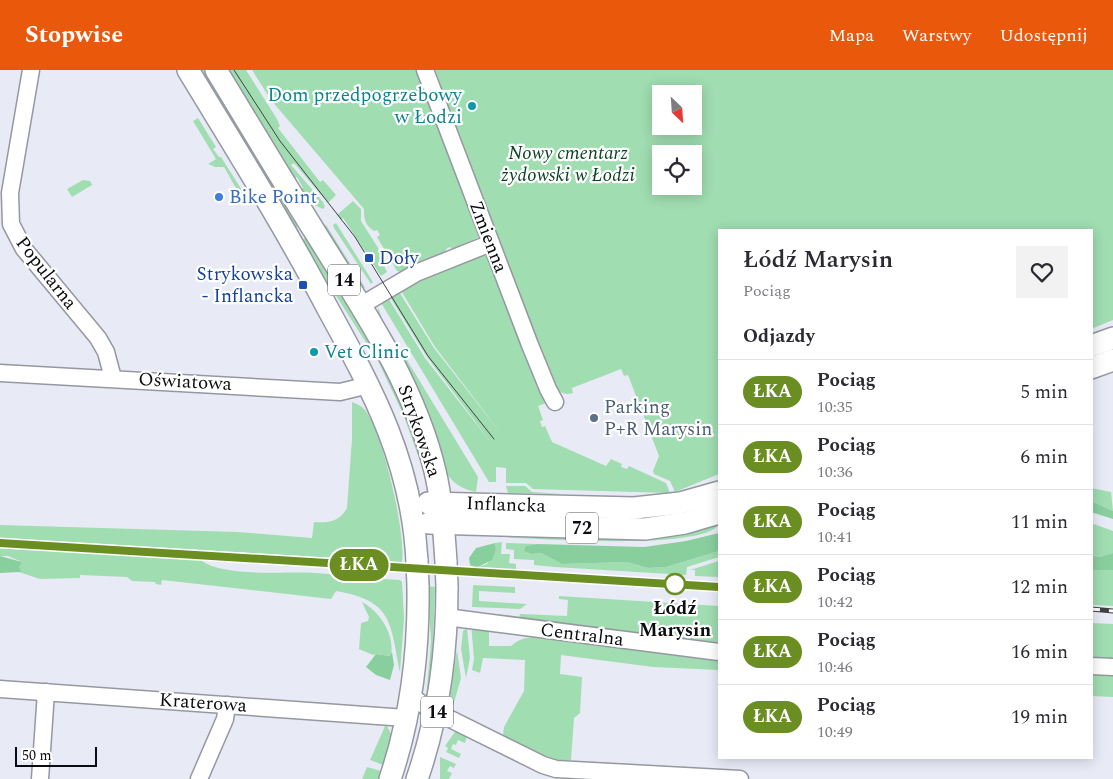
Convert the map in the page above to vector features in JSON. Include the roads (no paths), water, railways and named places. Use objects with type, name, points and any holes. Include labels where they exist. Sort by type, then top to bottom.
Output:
[{"type":"main road","name":"Strykowska","points":[[188,70],[292,241],[369,385],[395,445],[412,513],[418,586],[416,658],[411,696],[390,779]]},
{"type":"main road","name":"Strykowska","points":[[216,70],[390,356],[414,408],[431,456],[442,513],[447,586],[446,616],[437,712],[417,779]]},
{"type":"main road","points":[[1093,345],[1113,338]]},
{"type":"main road","points":[[1093,367],[1113,360]]},
{"type":"main road","name":"Inflancka","points":[[412,513],[634,508],[680,503],[718,492]]},
{"type":"main road","name":"Inflancka","points":[[442,513],[645,529],[685,524],[718,513]]},
{"type":"street","name":"Popularna","points":[[31,70],[10,193],[11,224],[24,249],[98,338],[106,352],[113,378]]},
{"type":"street","name":"Zmienna","points":[[426,70],[545,382],[555,402]]},
{"type":"street","points":[[360,306],[416,273],[491,243]]},
{"type":"street","name":"Oświatowa","points":[[0,373],[340,392],[369,385]]},
{"type":"street","name":"Centralna","points":[[446,616],[718,652]]},
{"type":"street","points":[[1093,666],[1113,667]]},
{"type":"street","name":"Kraterowa","points":[[0,689],[406,718]]},
{"type":"street","points":[[40,779],[46,692]]},
{"type":"street","points":[[411,696],[437,712],[543,765],[572,771],[632,776],[740,779]]},
{"type":"street","points":[[199,779],[225,719],[227,705]]},
{"type":"tram line","points":[[234,70],[280,141],[355,237],[428,356],[494,439]]},
{"type":"railway","points":[[0,543],[718,587]]},
{"type":"railway","points":[[1093,609],[1113,611]]},
{"type":"train","name":"ŁKA","points":[[0,543],[718,587]]},
{"type":"place","name":"Dom przedpogrzebowy w Łodzi","points":[[472,106]]},
{"type":"place","name":"Bike Point","points":[[219,197]]},
{"type":"place","name":"Doły","points":[[369,258]]},
{"type":"place","name":"Strykowska - Inflancka","points":[[303,285]]},
{"type":"place","name":"Vet Clinic","points":[[314,352]]},
{"type":"place","name":"Parking P+R Marysin","points":[[594,418]]},
{"type":"place","name":"Łódź Marysin","points":[[675,584]]},
{"type":"park label","name":"Nowy cmentarz żydowski w Łodzi","points":[[568,164]]}]
